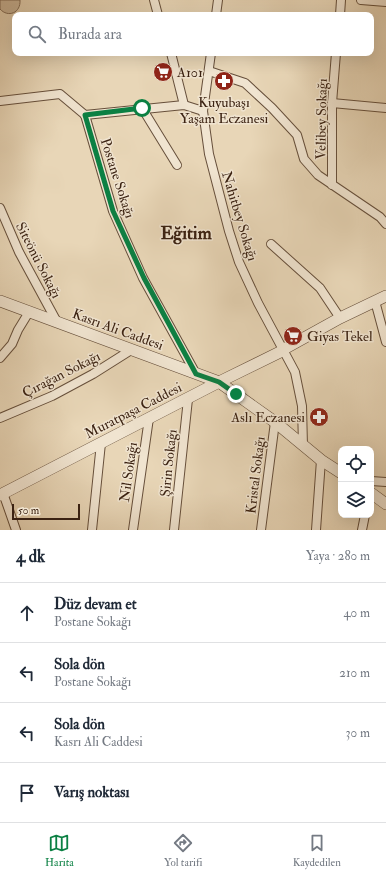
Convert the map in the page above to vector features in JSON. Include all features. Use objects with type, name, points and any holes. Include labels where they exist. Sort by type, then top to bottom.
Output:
[{"type":"street","points":[[154,0],[157,12]]},
{"type":"street","points":[[216,12],[218,0]]},
{"type":"street","points":[[340,12],[341,0]]},
{"type":"street","points":[[361,0],[386,2]]},
{"type":"street","points":[[171,56],[184,105]]},
{"type":"street","name":"Nahitbey Sokağı","points":[[211,56],[203,111],[209,154],[229,231],[239,262],[258,303],[295,372],[302,406],[303,446]]},
{"type":"street","name":"Velibey Sokağı","points":[[332,185],[332,103],[336,56]]},
{"type":"street","points":[[209,71],[245,83],[297,135],[304,159],[318,174],[380,217],[386,223]]},
{"type":"street","points":[[0,101],[60,94],[85,115],[142,108],[184,105],[203,111]]},
{"type":"street","points":[[332,103],[386,108]]},
{"type":"street","points":[[142,108],[176,165]]},
{"type":"street","name":"Postane Sokağı","points":[[85,115],[113,211],[144,278],[196,374]]},
{"type":"street","name":"Siteönü Sokağı","points":[[0,208],[19,252],[56,322]]},
{"type":"street","points":[[271,244],[320,288],[340,318]]},
{"type":"street","name":"Muratpaşa Caddesi","points":[[1,491],[188,399],[280,352],[340,318],[386,296]]},
{"type":"street","name":"Kasrı Ali Caddesi","points":[[0,301],[219,382],[275,422],[303,446],[338,471]]},
{"type":"street","points":[[375,301],[386,341]]},
{"type":"street","points":[[0,358],[12,344],[18,330],[29,312]]},
{"type":"street","name":"Çırağan Sokağı","points":[[0,418],[52,396],[93,374],[131,350]]},
{"type":"street","name":"Şirin Sokağı","points":[[174,530],[188,399]]},
{"type":"street","name":"Nil Sokağı","points":[[133,530],[148,418]]},
{"type":"street","name":"Kristal Sokağı","points":[[262,530],[275,422]]},
{"type":"street","points":[[92,530],[101,443]]},
{"type":"street","points":[[316,530],[321,460]]},
{"type":"street","points":[[374,481],[386,482]]},
{"type":"street","points":[[1,491],[16,530]]},
{"type":"street","points":[[374,495],[386,504]]},
{"type":"street","points":[[362,530],[364,518]]},
{"type":"shaded area","points":[[0,0],[20,0],[18,8],[12,13],[3,12],[0,9]]},
{"type":"place","name":"A101","points":[[163,72]]},
{"type":"place","name":"Kuyubaşı Yaşam Eczanesi","points":[[224,81]]},
{"type":"place","name":"Giyas Tekel","points":[[293,336]]},
{"type":"place","name":"Aslı Eczanesi","points":[[319,417]]},
{"type":"district","name":"Eğitim","points":[[186,233]]},
{"type":"route","points":[[142,108],[85,115],[113,211],[144,278],[196,374],[219,382],[236,394]]}]
